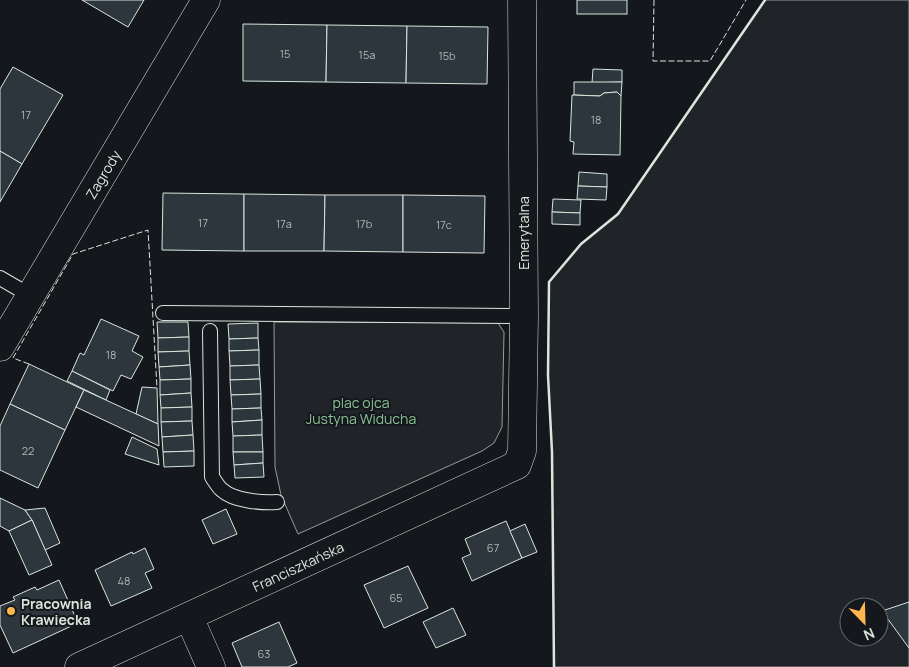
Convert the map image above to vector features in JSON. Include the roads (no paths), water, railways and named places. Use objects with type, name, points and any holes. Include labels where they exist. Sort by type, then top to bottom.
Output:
[{"type":"street","name":"Zagrody","points":[[0,347],[206,0]]},
{"type":"street","name":"Emerytalna","points":[[519,458],[524,316],[522,0]]},
{"type":"street","name":"Franciszkańska","points":[[79,667],[189,617],[519,458]]},
{"type":"street","points":[[189,617],[211,667]]},
{"type":"lane","points":[[0,278],[31,296]]},
{"type":"lane","points":[[163,313],[524,316]]},
{"type":"lane","points":[[210,331],[212,477],[222,490],[234,497],[260,503],[277,502]]},
{"type":"place","name":"Pracownia Krawiecka","points":[[11,611]]},
{"type":"park label","name":"plac ojca Justyna Widucha","points":[[361,410]]}]
